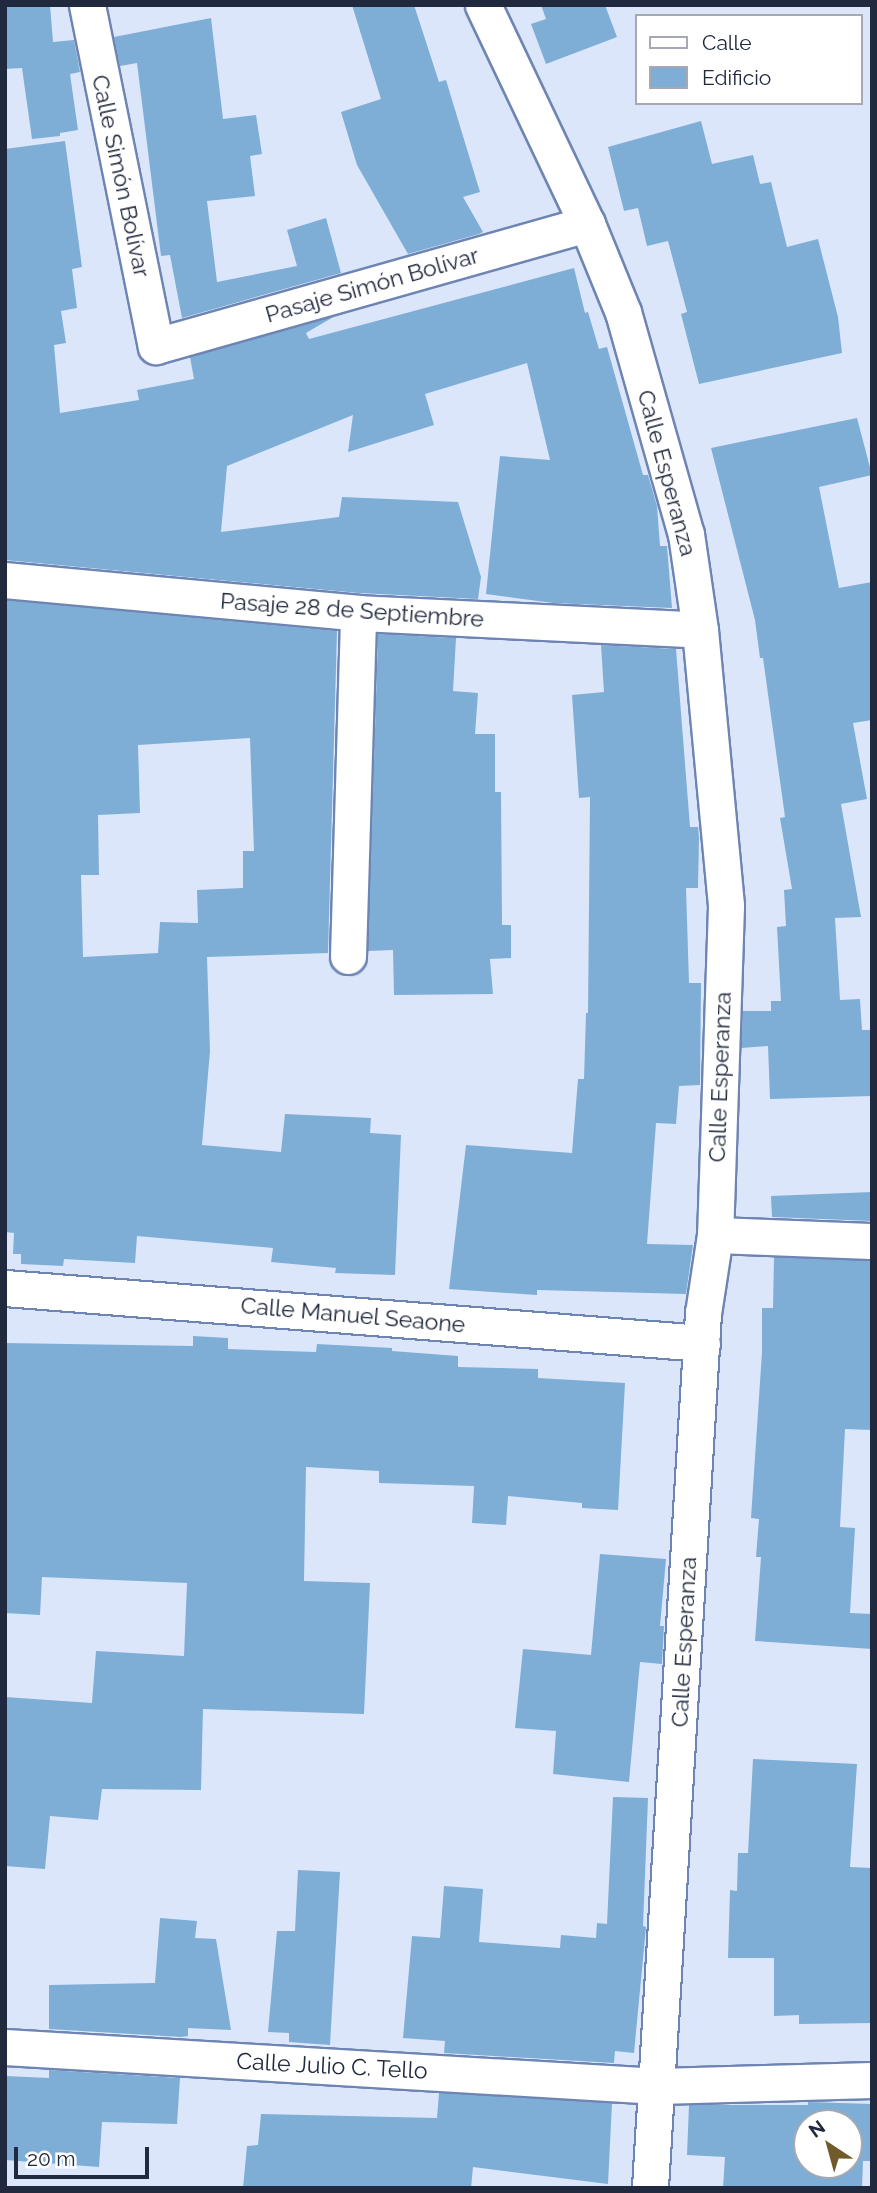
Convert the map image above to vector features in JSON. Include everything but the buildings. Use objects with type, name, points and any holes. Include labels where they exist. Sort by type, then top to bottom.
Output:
[{"type":"street","name":"Calle Simón Bolívar","points":[[87,5],[156,346]]},
{"type":"street","name":"Calle Esperanza","points":[[483,5],[587,224],[623,312],[686,534],[700,630],[726,906],[715,1235],[702,1343],[650,2188]]},
{"type":"street","name":"Pasaje Simón Bolívar","points":[[156,346],[587,224]]},
{"type":"street","name":"Pasaje 28 de Septiembre","points":[[5,580],[358,613],[700,630]]},
{"type":"street","points":[[348,956],[358,613]]},
{"type":"street","points":[[715,1235],[872,1241]]},
{"type":"street","name":"Calle Manuel Seaone","points":[[5,1287],[702,1343]]},
{"type":"street","name":"Calle Julio C. Tello","points":[[5,2047],[658,2086],[872,2080]]}]
